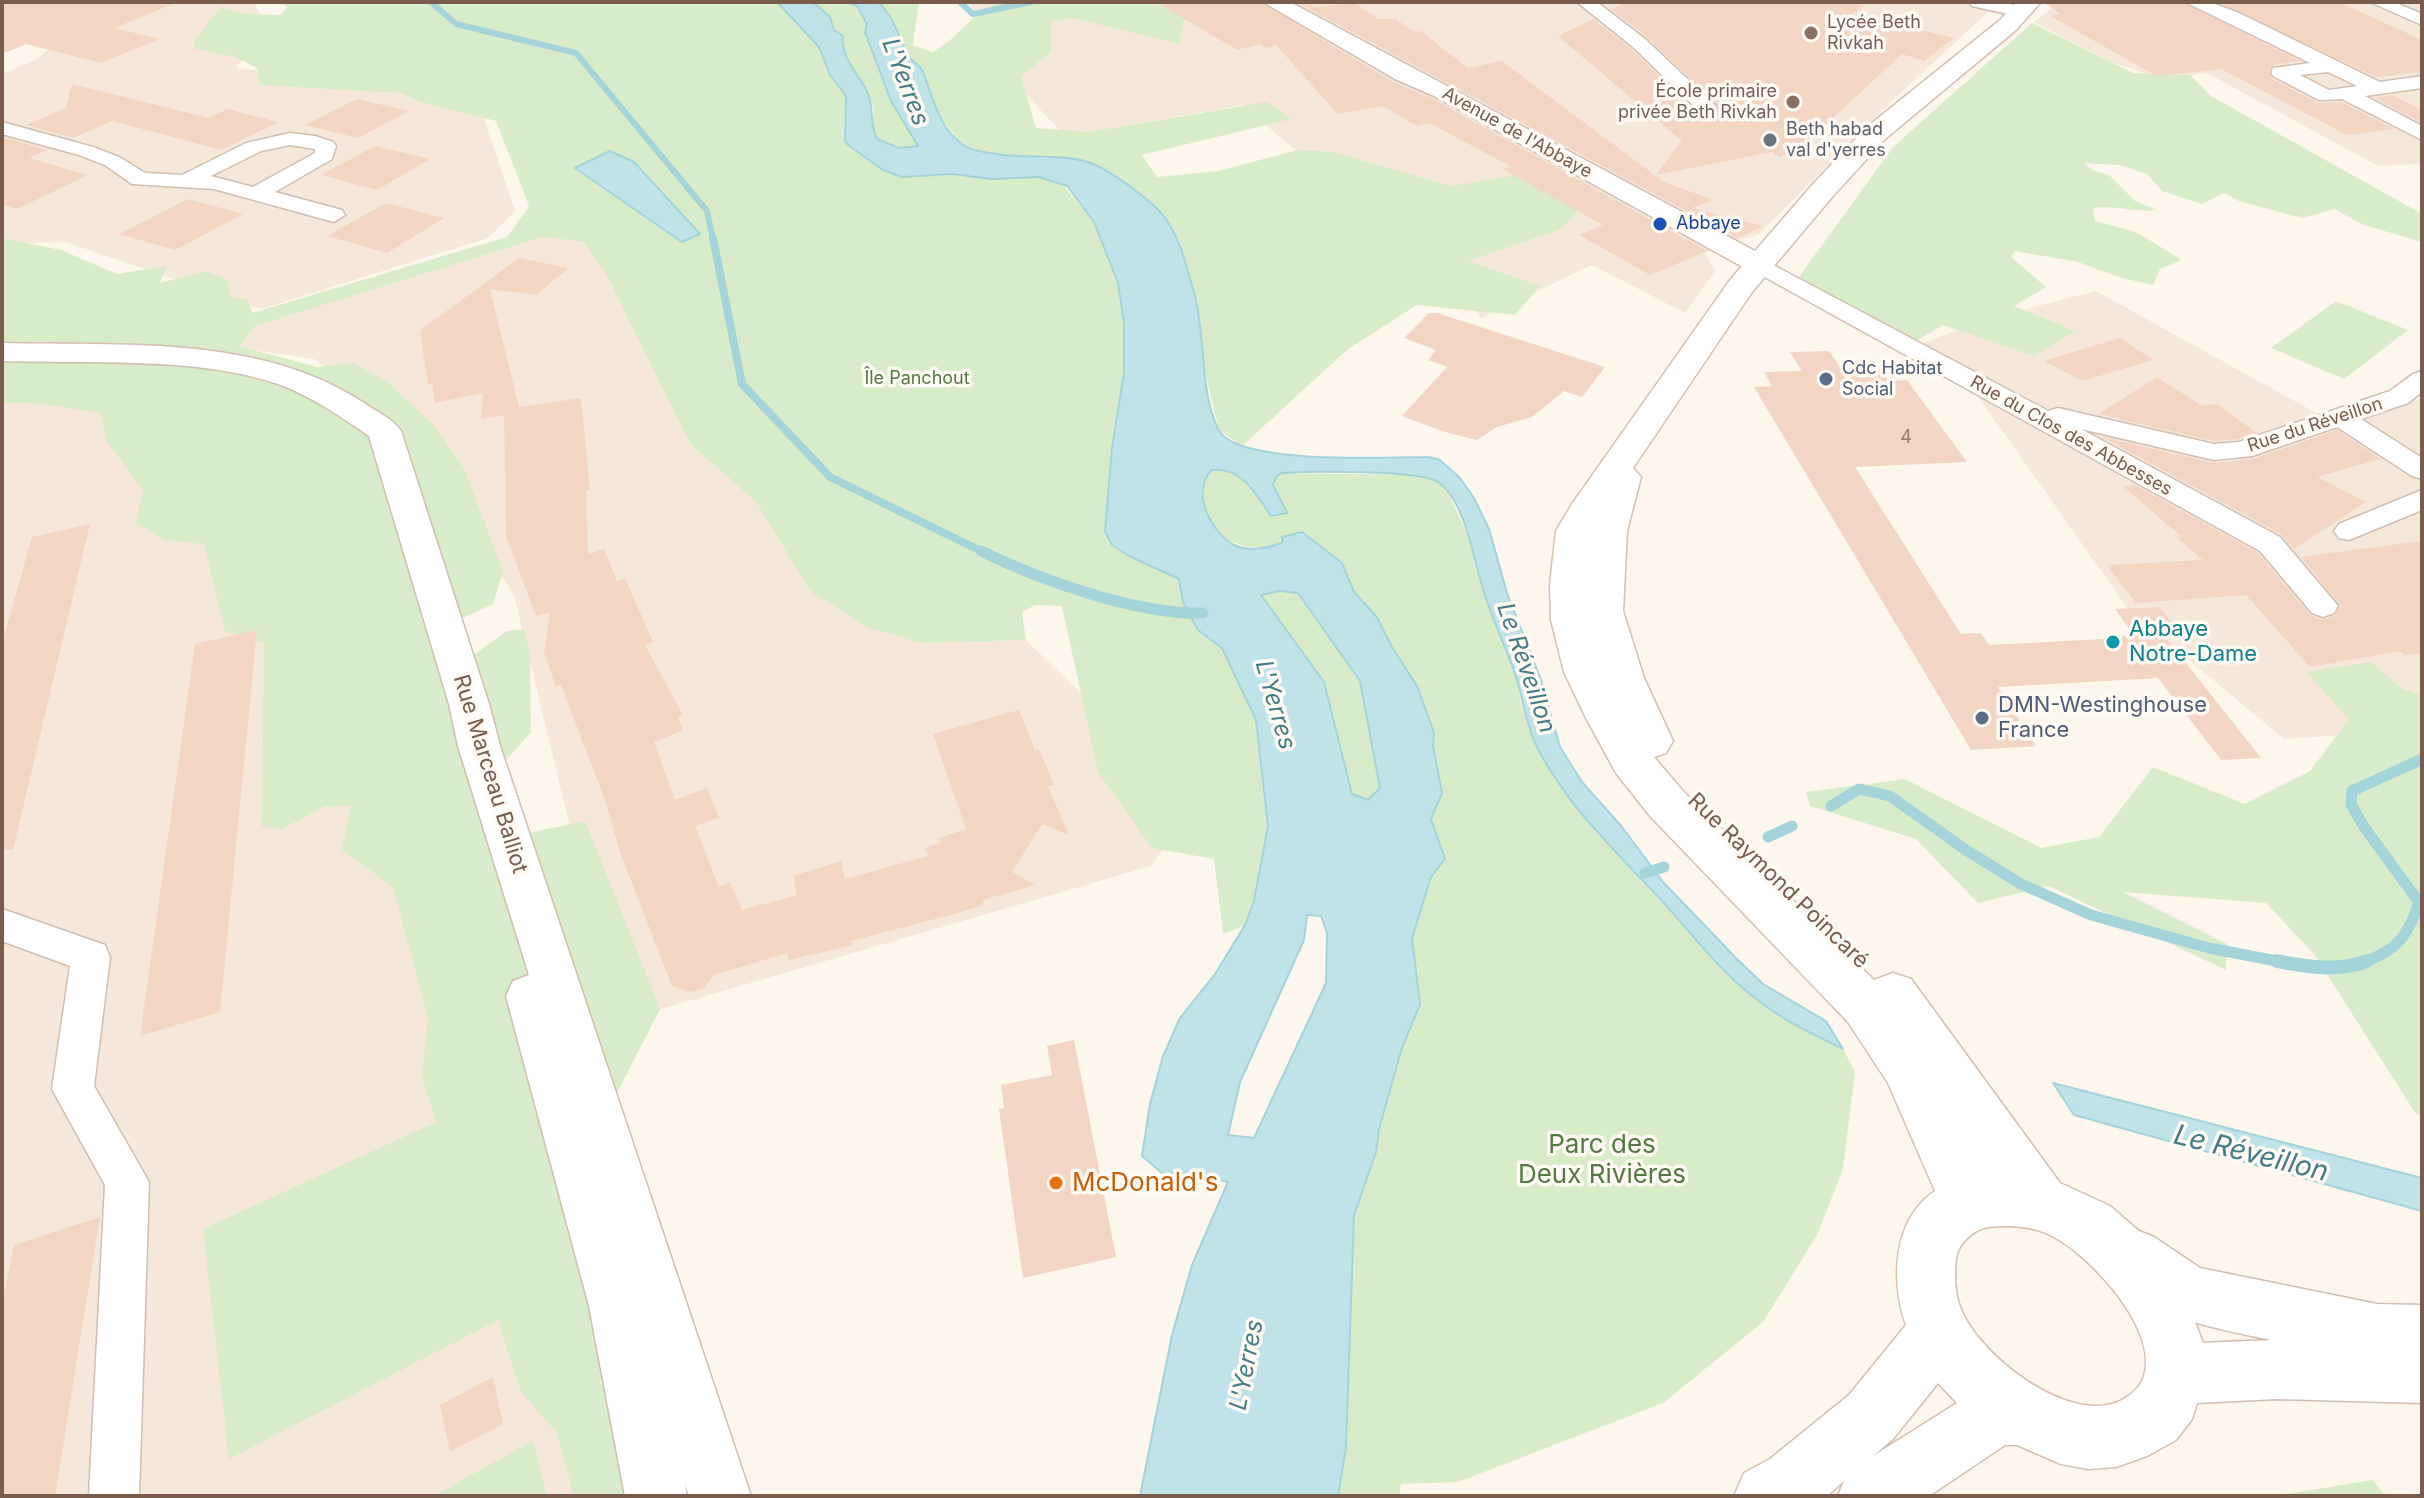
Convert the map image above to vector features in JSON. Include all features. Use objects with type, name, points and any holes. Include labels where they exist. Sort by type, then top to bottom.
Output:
[{"type":"main road","name":"Rue Raymond Poincaré","points":[[1969,1203],[1924,1062],[1879,979],[1848,947],[1772,880],[1684,790],[1644,730],[1623,678],[1603,611],[1608,531],[1637,434],[1741,286],[1876,133],[2026,7]]},
{"type":"main road","name":"Rue Raymond Poincaré","points":[[1924,1062],[2040,1202]]},
{"type":"main road","points":[[2002,1197],[2040,1202],[2075,1217],[2109,1240],[2138,1269],[2161,1304],[2174,1339],[2176,1374],[2167,1401],[2150,1422],[2123,1434],[2090,1437],[2055,1430],[2019,1413],[1987,1391],[1960,1362],[1940,1332],[1927,1297],[1924,1265],[1931,1238],[1946,1217],[1969,1203],[2002,1197]]},
{"type":"main road","points":[[1767,1496],[1793,1482],[1871,1417],[1940,1332]]},
{"type":"main road","points":[[1871,1496],[1996,1414],[2019,1413]]},
{"type":"street","name":"Avenue de l'Abbaye","points":[[1274,2],[1760,265]]},
{"type":"street","points":[[1586,2],[1639,43],[1707,108]]},
{"type":"street","points":[[1978,2],[2026,7]]},
{"type":"street","points":[[2194,2],[2233,17],[2378,89]]},
{"type":"street","points":[[2379,2],[2422,20]]},
{"type":"street","points":[[2328,66],[2280,72],[2326,96],[2422,82]]},
{"type":"street","points":[[2345,93],[2422,134]]},
{"type":"street","points":[[2,128],[86,151],[112,161],[140,179],[215,183],[334,215]]},
{"type":"street","points":[[182,183],[262,143],[302,139],[326,146],[325,155],[316,162],[257,193]]},
{"type":"street","name":"Rue du Clos des Abbesses","points":[[1760,265],[2270,544],[2323,606]]},
{"type":"street","name":"Rue Marceau Balliot","points":[[2,352],[166,357],[234,364],[290,378],[343,403],[384,431],[469,704],[479,746],[720,1496]]},
{"type":"street","name":"Rue Marceau Balliot","points":[[2,363],[153,366],[206,372],[273,387],[367,439],[381,476],[569,1128],[642,1405],[656,1496]]},
{"type":"street","name":"Rue du Réveillon","points":[[2015,406],[2214,452],[2242,450],[2399,397],[2422,379]]},
{"type":"street","points":[[2340,417],[2422,470]]},
{"type":"street","points":[[2349,531],[2422,499]]},
{"type":"street","points":[[2,925],[91,957],[73,1089],[127,1182],[114,1496]]},
{"type":"street","points":[[2109,1240],[2189,1294],[2377,1333],[2422,1334]]},
{"type":"street","points":[[2176,1374],[2277,1369],[2422,1373]]},
{"type":"shaded area","points":[[106,2],[254,2],[268,29],[236,68],[476,95],[515,211],[488,238],[261,309],[66,242],[2,244],[2,74],[37,59]]},
{"type":"shaded area","points":[[969,2],[1999,2],[1894,99],[1758,235],[1729,242],[1705,253],[1715,271],[1685,313],[1592,265],[1482,318],[1436,269],[1242,105],[1065,136],[1021,89]]},
{"type":"shaded area","points":[[2060,2],[2422,2],[2422,164],[2378,166],[2207,73],[2165,80],[2109,61],[2034,22]]},
{"type":"shaded area","points":[[543,237],[584,242],[606,274],[690,444],[756,502],[810,591],[921,643],[1026,640],[1178,786],[1185,818],[1151,866],[617,1022],[514,595],[397,417],[314,359],[202,342]]},
{"type":"shaded area","points":[[2096,291],[2338,425],[2422,398],[2422,730],[2284,739],[2128,609],[1955,364],[1923,343],[1983,320]]},
{"type":"shaded area","points":[[2,378],[251,406],[601,1496],[2,1496]]},
{"type":"green space","name":"Île Panchout","points":[[281,2],[777,2],[819,47],[830,75],[846,96],[848,145],[883,170],[902,177],[952,174],[992,179],[1039,177],[1061,183],[1094,222],[1118,283],[1124,323],[1124,373],[1112,448],[1105,531],[1129,556],[1179,579],[1183,602],[1198,630],[1222,648],[1256,720],[1268,826],[1254,901],[1245,925],[1223,934],[1214,859],[1152,848],[1098,772],[1062,606],[1035,605],[1022,612],[1026,640],[921,643],[867,627],[810,591],[756,502],[690,444],[606,274],[584,242],[543,237],[255,326],[239,346],[317,367],[354,363],[389,383],[433,425],[464,468],[503,572],[493,604],[458,620],[465,661],[507,631],[524,629],[530,654],[531,732],[479,790],[495,840],[585,821],[660,1009],[617,1093],[558,1141],[629,1296],[600,1383],[645,1423],[658,1496],[574,1496],[557,1433],[521,1392],[498,1320],[229,1459],[203,1229],[436,1122],[422,1077],[428,1018],[393,887],[342,850],[351,806],[325,806],[282,829],[262,827],[264,643],[225,631],[204,544],[164,540],[136,523],[143,490],[106,440],[101,413],[35,403],[2,403],[2,238],[61,250],[117,274],[166,266],[160,283],[206,271],[227,280],[231,298],[248,299],[252,313],[507,237],[529,206],[496,121],[421,102],[401,93],[260,85],[257,68],[235,57],[196,49],[194,41],[221,7],[245,14],[281,15],[287,7]]},
{"type":"green space","points":[[813,2],[847,2],[857,6],[867,24],[865,32],[891,101],[918,147],[899,148],[877,139],[871,127],[874,109],[866,89],[850,63],[830,17]]},
{"type":"green space","points":[[878,2],[919,2],[913,45],[932,52],[980,13],[1000,2],[1162,2],[1184,19],[1179,44],[1072,18],[1051,22],[1051,52],[1021,76],[1036,128],[1087,132],[1267,102],[1291,119],[1142,155],[1157,177],[1218,171],[1298,150],[1333,152],[1451,186],[1542,171],[1557,175],[1577,212],[1561,229],[1468,261],[1540,286],[1515,315],[1417,305],[1348,349],[1242,446],[1219,430],[1205,372],[1197,301],[1144,198],[1091,163],[995,154],[962,145],[935,110],[922,69],[911,59],[888,11]]},
{"type":"green space","points":[[2032,23],[2133,73],[2190,75],[2211,96],[2422,214],[2422,242],[2364,225],[2334,209],[2302,218],[2239,201],[2224,193],[2202,204],[2162,191],[2147,174],[2120,165],[2084,163],[2092,170],[2109,175],[2135,201],[2157,210],[2093,208],[2095,221],[2136,232],[2182,260],[2160,269],[2153,285],[2118,277],[2078,262],[2015,251],[2011,257],[2046,287],[2014,306],[2075,331],[2034,356],[1943,325],[1914,342],[1799,277],[1893,147]]},
{"type":"green space","points":[[2336,301],[2408,330],[2344,379],[2271,348]]},
{"type":"green space","name":"Parc des Deux Rivières","points":[[1217,469],[1238,476],[1255,493],[1276,491],[1274,481],[1282,473],[1419,475],[1438,482],[1447,490],[1468,536],[1483,590],[1515,674],[1521,704],[1536,745],[1563,790],[1642,882],[1759,1002],[1843,1049],[1855,1072],[1843,1169],[1817,1235],[1763,1322],[1663,1403],[1458,1482],[1401,1484],[1399,1496],[1338,1496],[1346,1447],[1354,1215],[1376,1152],[1379,1129],[1402,1048],[1420,1004],[1412,938],[1431,877],[1445,859],[1431,819],[1442,793],[1433,746],[1434,733],[1417,686],[1376,616],[1354,592],[1342,563],[1282,538],[1284,542],[1266,547],[1249,547],[1220,534],[1209,522],[1203,508],[1202,492],[1207,475]]},
{"type":"green space","points":[[1279,591],[1297,593],[1360,681],[1381,789],[1368,800],[1352,794],[1324,682],[1260,594]]},
{"type":"green space","points":[[2371,662],[2401,688],[2422,696],[2422,1115],[2416,1114],[2314,954],[2266,903],[2123,892],[2227,944],[2226,970],[2049,886],[1978,903],[1916,839],[1810,806],[1806,792],[1905,779],[2041,848],[2099,837],[2153,767],[2245,804],[2310,771],[2349,719],[2306,672]]},
{"type":"green space","points":[[533,1441],[547,1496],[433,1496]]},
{"type":"green space","points":[[2373,1480],[2385,1496],[2274,1496]]},
{"type":"water","points":[[777,2],[813,2],[830,17],[834,30],[843,36],[847,57],[869,96],[877,139],[899,148],[918,146],[891,101],[865,32],[867,24],[857,6],[847,2],[878,2],[889,15],[911,59],[922,70],[942,121],[963,145],[977,151],[1004,155],[1057,157],[1088,162],[1117,177],[1156,207],[1168,222],[1185,262],[1198,309],[1205,379],[1212,413],[1218,429],[1231,441],[1253,449],[1316,457],[1429,457],[1440,460],[1460,478],[1489,529],[1507,593],[1541,680],[1560,747],[1582,782],[1622,827],[1663,882],[1737,959],[1763,984],[1826,1021],[1843,1049],[1779,1015],[1732,978],[1594,828],[1563,789],[1533,738],[1517,680],[1487,602],[1468,533],[1448,491],[1438,482],[1410,475],[1282,473],[1273,485],[1287,513],[1271,516],[1240,477],[1222,470],[1212,470],[1203,489],[1206,511],[1218,531],[1234,545],[1252,549],[1265,547],[1283,542],[1282,537],[1302,532],[1342,563],[1354,592],[1376,616],[1417,686],[1434,733],[1433,746],[1442,793],[1431,819],[1445,859],[1431,877],[1412,938],[1420,1004],[1402,1048],[1379,1129],[1376,1152],[1354,1215],[1346,1447],[1338,1496],[1140,1496],[1172,1335],[1192,1265],[1228,1182],[1189,1173],[1162,1173],[1142,1156],[1150,1104],[1163,1056],[1180,1018],[1215,974],[1245,925],[1254,901],[1268,826],[1256,720],[1222,648],[1198,630],[1183,602],[1179,579],[1112,545],[1105,531],[1112,448],[1124,373],[1124,323],[1118,283],[1094,222],[1067,186],[1039,177],[992,179],[952,174],[902,177],[883,170],[848,145],[845,141],[846,96],[830,75],[819,47]],"holes":[[[1279,591],[1298,593],[1360,681],[1380,788],[1368,800],[1352,794],[1324,682],[1261,595]],[[1307,915],[1321,916],[1327,933],[1326,983],[1254,1138],[1228,1135],[1240,1082],[1304,940]]]},
{"type":"water","points":[[610,151],[634,162],[700,234],[682,242],[575,168]]},
{"type":"water","name":"Le Réveillon","points":[[2053,1083],[2422,1178],[2422,1211],[2074,1115]]},
{"type":"building","points":[[2,2],[176,3],[114,28],[159,39],[101,63],[26,44],[2,54]]},
{"type":"building","points":[[1156,2],[1260,2],[1393,82],[1433,99],[1707,251],[1650,275],[1579,235],[1603,225],[1502,169],[1512,167],[1429,123],[1417,126],[1383,106],[1338,114],[1276,45],[1266,48],[1260,44],[1237,50]]},
{"type":"building","points":[[1296,2],[1312,2],[1312,7],[1355,3],[1378,19],[1396,19],[1411,30],[1422,32],[1468,68],[1502,61],[1664,182],[1714,200],[1692,208],[1764,226],[1737,238]]},
{"type":"building","points":[[1626,2],[1869,2],[1853,14],[1954,38],[1924,61],[1902,54],[1809,140],[1780,157],[1772,152],[1656,175],[1682,141],[1558,36],[1593,19],[1631,49],[1698,114],[1714,115],[1720,108],[1647,37],[1611,9]]},
{"type":"building","points":[[2044,2],[2182,2],[2300,61],[2273,65],[2268,71],[2272,79],[2318,103],[2341,102],[2394,129],[2347,135],[2221,69],[2157,76],[2050,16],[2060,14]]},
{"type":"building","points":[[2218,2],[2339,2],[2422,40],[2422,72],[2376,77]]},
{"type":"building","points":[[72,84],[209,118],[227,109],[278,122],[222,150],[112,121],[73,138],[26,125],[66,108]]},
{"type":"building","points":[[2392,95],[2422,110],[2422,123],[2375,98]]},
{"type":"building","points":[[357,99],[409,111],[358,138],[305,125]]},
{"type":"building","points":[[2,137],[48,150],[29,158],[88,175],[17,209],[2,204]]},
{"type":"building","points":[[375,146],[430,159],[377,190],[321,175]]},
{"type":"building","points":[[188,199],[243,214],[175,250],[119,234]]},
{"type":"building","points":[[386,203],[444,218],[387,253],[327,236]]},
{"type":"building","points":[[519,258],[569,268],[536,295],[490,289],[519,407],[581,398],[590,490],[586,491],[588,554],[604,549],[617,581],[625,578],[653,642],[645,645],[683,715],[678,717],[683,730],[654,742],[675,800],[707,788],[719,818],[695,826],[719,887],[730,882],[742,910],[797,895],[793,876],[841,861],[845,879],[928,856],[925,848],[940,843],[939,838],[966,829],[933,734],[1019,710],[1035,750],[1039,749],[1054,785],[1048,786],[1069,835],[1042,824],[1012,872],[1035,885],[982,900],[984,905],[851,941],[853,945],[789,960],[787,953],[714,975],[703,989],[690,992],[672,986],[621,855],[605,800],[561,685],[556,687],[544,652],[550,612],[536,616],[506,536],[504,415],[481,419],[483,393],[435,403],[432,384],[428,384],[420,333],[422,329]]},
{"type":"building","points":[[1429,313],[1605,367],[1582,397],[1564,391],[1532,417],[1497,427],[1477,440],[1445,432],[1402,416],[1447,367],[1428,360],[1436,350],[1404,338]]},
{"type":"building","points":[[2120,338],[2153,360],[2082,381],[2044,361]]},
{"type":"building","points":[[1829,351],[1841,368],[1879,367],[1889,381],[1907,380],[1967,462],[1855,467],[1961,634],[1981,633],[1989,645],[2123,638],[2134,635],[2115,609],[2159,607],[2180,633],[2148,635],[2164,635],[2261,758],[2221,760],[2158,678],[1998,687],[2036,746],[1971,750],[1754,387],[1772,386],[1764,372],[1802,371],[1790,352]]},
{"type":"building","points":[[2157,377],[2202,406],[2217,404],[2257,433],[2238,439],[2214,441],[2098,414]]},
{"type":"building","points":[[2337,430],[2380,459],[2317,477],[2366,502],[2294,549],[2281,534],[2102,437],[2214,463],[2253,459]]},
{"type":"building","points":[[2135,485],[2258,553],[2310,615],[2322,620],[2335,616],[2341,606],[2301,557],[2422,541],[2422,653],[2405,655],[2400,651],[2310,667],[2246,595],[2136,603],[2107,565],[2203,560],[2176,537],[2182,537],[2124,487]]},
{"type":"building","points":[[90,524],[13,850],[2,849],[2,644],[32,537]]},
{"type":"building","points":[[257,630],[220,1012],[140,1036],[195,644]]},
{"type":"building","name":"McDonald's","points":[[1074,1040],[1116,1257],[1023,1278],[999,1109],[1004,1108],[1001,1085],[1052,1075],[1047,1046]]},
{"type":"building","points":[[100,1217],[55,1496],[2,1496],[2,1304],[14,1245]]},
{"type":"building","points":[[493,1377],[503,1424],[450,1452],[440,1405]]},
{"type":"waterway","points":[[431,2],[456,24],[576,53],[707,211],[713,240]]},
{"type":"waterway","points":[[960,2],[973,14],[1031,2]]},
{"type":"waterway","points":[[713,238],[742,384],[830,477],[985,553]]},
{"type":"waterway","points":[[981,551],[1090,594],[1149,608],[1203,613]]},
{"type":"waterway","points":[[2366,961],[2400,941],[2419,902],[2364,827],[2351,804],[2352,791],[2422,759]]},
{"type":"waterway","points":[[1831,806],[1859,789],[1890,796],[1966,850],[2021,884],[2091,915],[2209,948],[2287,963]]},
{"type":"waterway","points":[[1768,837],[1792,826]]},
{"type":"waterway","points":[[1645,873],[1664,867]]},
{"type":"waterway","points":[[2277,961],[2311,967],[2366,961]]},
{"type":"place","name":"Lycée Beth Rivkah","points":[[1811,33]]},
{"type":"place","name":"École primaire privée Beth Rivkah","points":[[1793,102]]},
{"type":"place","name":"Beth habad val d'yerres","points":[[1770,140]]},
{"type":"place","name":"Abbaye","points":[[1660,224]]},
{"type":"place","name":"Cdc Habitat Social","points":[[1826,379]]},
{"type":"place","name":"Abbaye Notre-Dame","points":[[2113,642]]},
{"type":"place","name":"DMN-Westinghouse France","points":[[1982,718]]},
{"type":"place","name":"McDonald's","points":[[1056,1183]]},
{"type":"water label","name":"L'Yerres","points":[[905,82]]},
{"type":"water label","name":"L'Yerres","points":[[1275,705]]},
{"type":"water label","name":"L'Yerres","points":[[1247,1365]]}]
